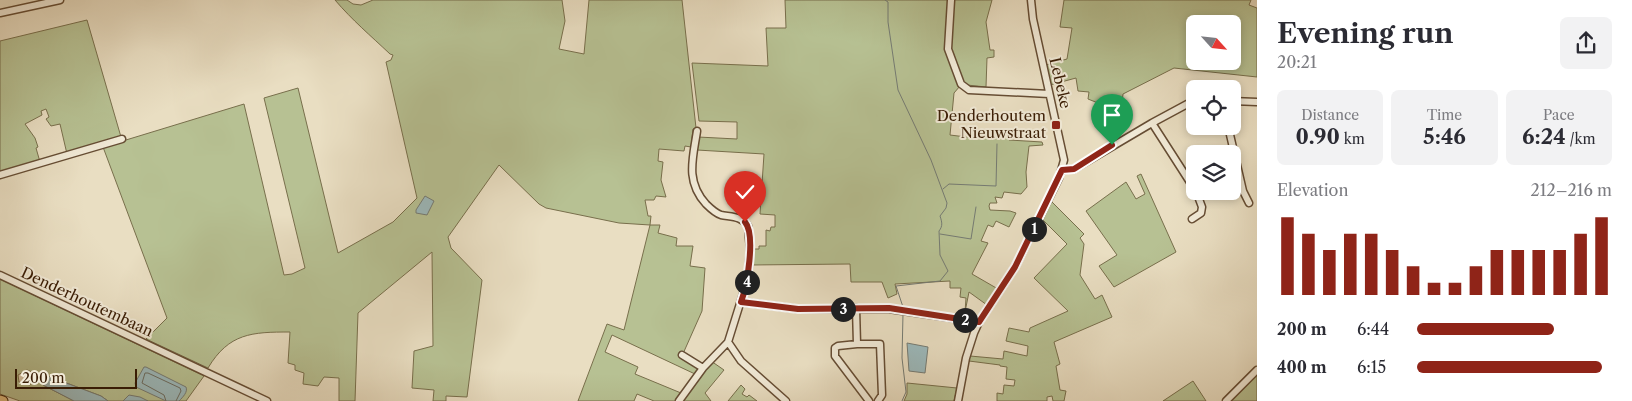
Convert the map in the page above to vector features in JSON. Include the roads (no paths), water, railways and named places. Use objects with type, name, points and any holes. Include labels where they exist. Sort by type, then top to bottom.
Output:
[{"type":"street","points":[[0,13],[60,0]]},
{"type":"street","points":[[951,0],[948,49],[961,84],[969,90],[1050,94]]},
{"type":"street","name":"Lebeke","points":[[1031,0],[1033,19],[1064,160],[1062,170]]},
{"type":"street","points":[[1241,101],[1257,102]]},
{"type":"street","points":[[958,401],[968,347],[979,322],[1015,267],[1062,170],[1074,169],[1186,105]]},
{"type":"street","points":[[1152,123],[1186,177]]},
{"type":"street","points":[[679,401],[703,368],[728,342],[748,278],[750,249],[748,226],[740,218],[717,214],[694,188],[692,170],[697,130]]},
{"type":"street","points":[[1230,135],[1243,191],[1249,203]]},
{"type":"street","points":[[0,175],[122,139]]},
{"type":"street","points":[[1192,219],[1201,213],[1202,207],[1199,200]]},
{"type":"street","name":"Denderhoutembaan","points":[[0,275],[268,401]]},
{"type":"street","points":[[741,302],[798,309],[889,308],[979,322]]},
{"type":"street","points":[[856,308],[857,344]]},
{"type":"street","points":[[728,342],[741,361],[786,401]]},
{"type":"street","points":[[870,401],[835,356],[835,348],[838,346],[880,344],[882,395],[878,401]]},
{"type":"street","points":[[682,355],[703,368]]},
{"type":"street","points":[[1226,401],[1257,370]]},
{"type":"water","points":[[425,196],[434,201],[427,215],[416,213],[416,210]]},
{"type":"water","points":[[907,343],[928,347],[925,373],[909,371]]},
{"type":"water","points":[[144,367],[186,387],[185,394],[179,401],[166,401],[136,387],[135,383]]},
{"type":"water","points":[[45,375],[101,396],[108,401],[74,401],[43,385]]},
{"type":"water","points":[[129,395],[140,397],[148,401],[123,401]]},
{"type":"waterway","points":[[885,0],[888,2],[888,22],[898,90],[931,160],[947,203],[940,216],[942,224],[939,231],[940,255],[948,271],[940,281],[896,286],[903,307]]},
{"type":"waterway","points":[[943,189],[949,184],[996,186],[997,144]]},
{"type":"waterway","points":[[940,234],[971,239],[976,207]]},
{"type":"waterway","points":[[902,401],[906,392],[902,358],[903,314]]},
{"type":"place","name":"Denderhoutem Nieuwstraat","points":[[1056,125]]}]
